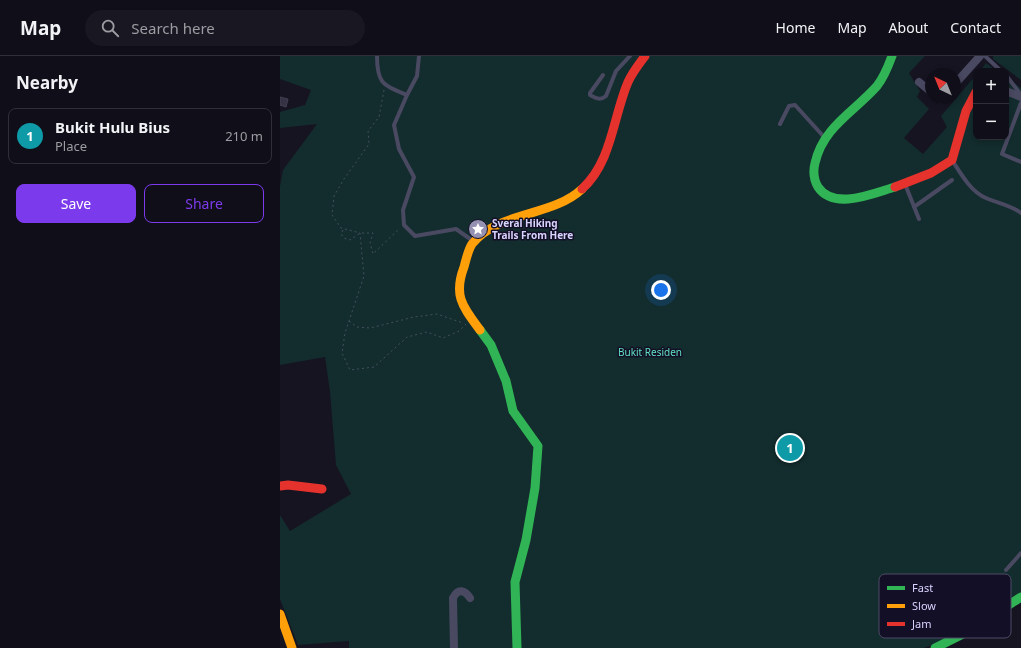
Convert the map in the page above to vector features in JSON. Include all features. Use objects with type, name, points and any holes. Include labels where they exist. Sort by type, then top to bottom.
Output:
[{"type":"street","points":[[517,648],[515,582],[526,540],[535,488],[538,446],[515,417],[510,402],[506,381],[491,346],[468,322],[462,306],[459,285],[473,242],[492,226],[562,201],[580,191],[592,180],[608,149],[628,81],[645,56]]},
{"type":"street","points":[[892,56],[886,72],[878,83],[824,137],[814,160],[814,174],[817,185],[827,196],[833,199],[852,198],[937,172],[952,160],[972,108]]},
{"type":"street","points":[[961,77],[980,56]]},
{"type":"street","points":[[919,82],[925,87]]},
{"type":"street","points":[[1009,93],[1021,96]]},
{"type":"street","points":[[280,486],[288,485],[322,489]]},
{"type":"street","points":[[454,648],[453,598],[458,592],[463,590],[470,598]]},
{"type":"street","points":[[1011,603],[1021,596]]},
{"type":"street","points":[[280,614],[292,648]]},
{"type":"street","points":[[935,648],[955,638]]},
{"type":"lane","points":[[377,56],[377,71],[385,86],[407,95]]},
{"type":"lane","points":[[419,56],[417,76],[394,125],[399,149],[414,176],[403,210],[404,224],[415,236],[456,229],[473,242]]},
{"type":"lane","points":[[603,75],[590,93],[590,95],[598,99],[603,99],[606,96],[616,71],[630,56]]},
{"type":"lane","points":[[985,56],[998,68]]},
{"type":"lane","points":[[1009,79],[1021,96]]},
{"type":"lane","points":[[1021,103],[1002,154],[1021,162]]},
{"type":"lane","points":[[780,124],[789,106],[795,105],[824,137]]},
{"type":"lane","points":[[952,160],[962,176],[980,195],[1006,205],[1021,213]]},
{"type":"lane","points":[[914,207],[952,180]]},
{"type":"lane","points":[[905,183],[919,219]]},
{"type":"lane","points":[[1006,570],[1021,553]]},
{"type":"path","points":[[385,86],[379,117],[368,131],[369,144],[334,196],[332,215],[341,228],[360,233],[373,233],[370,243],[373,254],[404,224]]},
{"type":"path","points":[[344,229],[341,234],[344,238],[350,240],[360,233]]},
{"type":"path","points":[[360,233],[364,276],[348,321],[342,353],[350,370],[374,367],[407,337],[427,332],[443,338],[459,331],[468,322]]},
{"type":"path","points":[[348,321],[357,327],[370,328],[414,317],[437,314],[468,322]]},
{"type":"green space","name":"Bukit Residen","points":[[280,56],[925,56],[909,73],[920,91],[917,97],[929,109],[904,138],[923,154],[947,127],[941,116],[951,104],[961,104],[961,93],[973,79],[973,140],[1009,140],[1009,79],[1021,88],[1021,595],[1011,602],[1011,574],[879,574],[879,638],[950,638],[924,648],[349,648],[349,641],[298,645],[280,599],[280,515],[290,531],[351,494],[336,465],[330,392],[325,357],[280,365],[280,186],[283,170],[317,124],[280,128],[280,112],[305,105],[311,90],[280,79]]},
{"type":"green space","points":[[993,56],[1021,56],[1021,80],[1009,71],[1009,68],[1005,68],[993,59]]},
{"type":"green space","points":[[986,63],[993,68],[982,68]]},
{"type":"building","points":[[280,97],[288,99],[286,107],[280,105]]},
{"type":"traffic: fast","points":[[892,56],[886,72],[877,86],[840,121],[825,139],[819,150],[814,172],[818,187],[825,194],[834,198],[855,198],[895,187]]},
{"type":"traffic: fast","points":[[480,330],[491,345],[506,381],[513,411],[538,446],[535,488],[526,540],[515,582],[517,648]]},
{"type":"traffic: fast","points":[[1011,604],[1021,597]]},
{"type":"traffic: fast","points":[[935,648],[955,638]]},
{"type":"traffic: slow","points":[[480,330],[465,308],[459,286],[468,252],[472,244],[483,233],[496,225],[556,205],[570,198],[582,189]]},
{"type":"traffic: slow","points":[[280,614],[292,648]]},
{"type":"traffic: jam","points":[[582,189],[600,166],[606,153],[628,82],[645,56]]},
{"type":"traffic: jam","points":[[895,187],[931,173],[952,160],[966,111],[973,98]]},
{"type":"traffic: jam","points":[[280,486],[288,485],[322,489]]},
{"type":"place","name":"Sveral Hiking Trails From Here","points":[[478,229]]},
{"type":"place","name":"Bukit Hulu Bius","points":[[790,448]]}]
